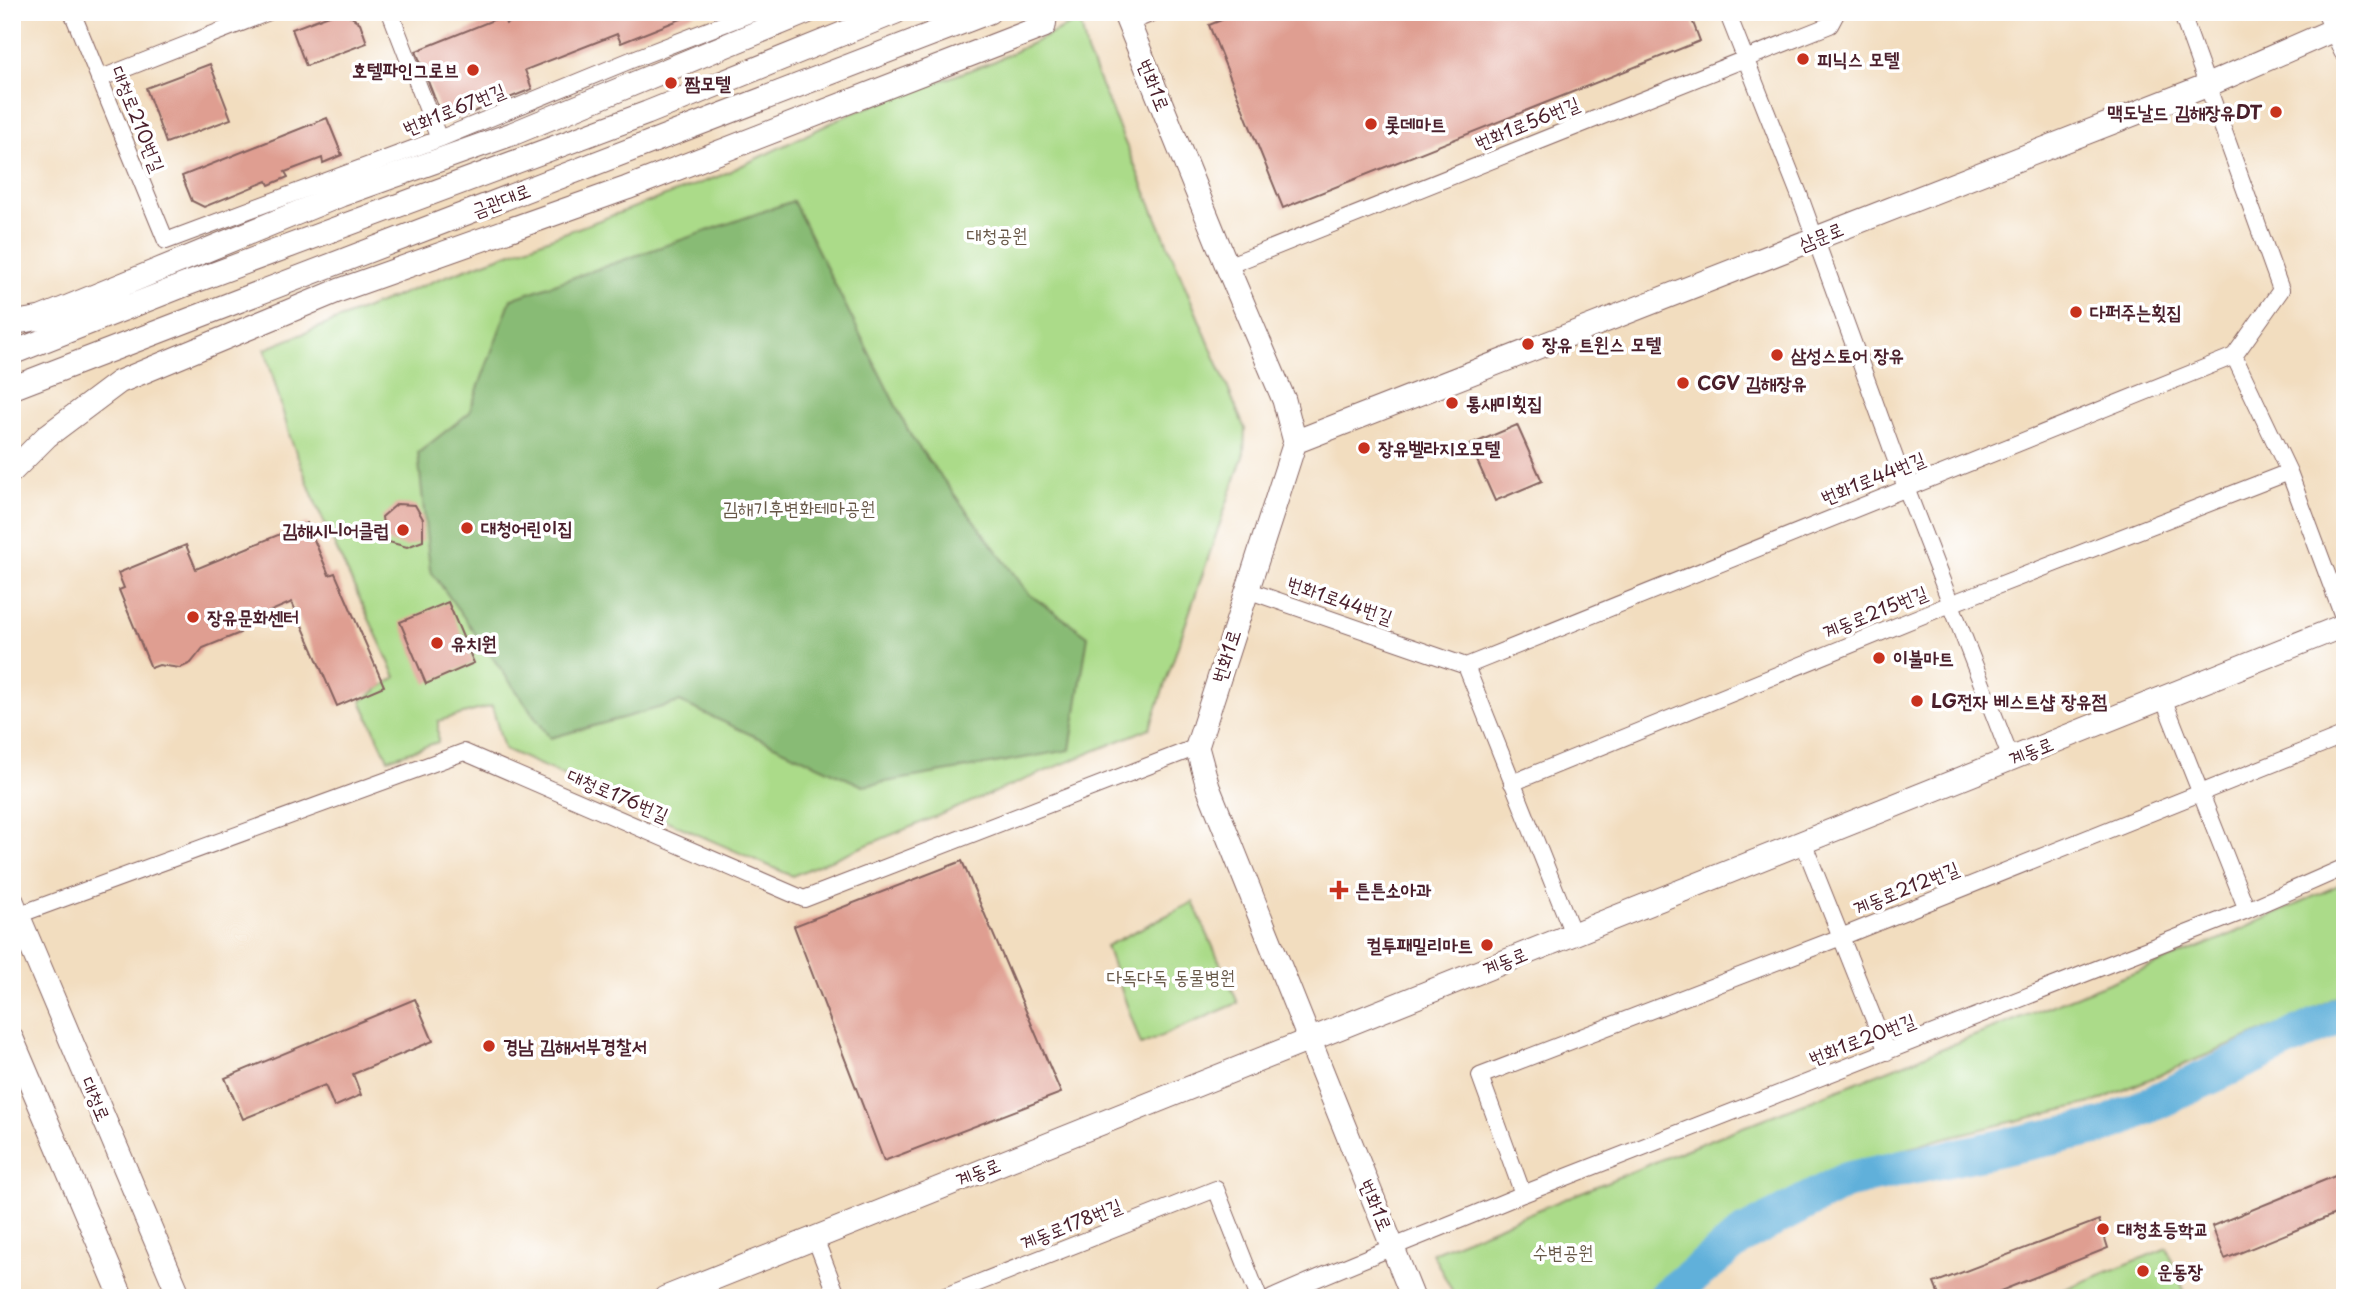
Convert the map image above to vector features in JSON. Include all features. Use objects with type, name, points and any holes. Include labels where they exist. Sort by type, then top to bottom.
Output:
[{"type":"main road","points":[[12,323],[41,318],[341,195],[512,134],[807,12]]},
{"type":"main road","name":"금관대로","points":[[12,353],[187,284],[647,113],[896,12]]},
{"type":"main road","name":"금관대로","points":[[12,387],[989,12]]},
{"type":"main road","points":[[12,471],[47,436],[119,382],[340,290],[627,188],[1044,26],[1046,12]]},
{"type":"main road","name":"번화1로","points":[[1127,18],[1284,400],[1295,442],[1196,747],[1208,787],[1413,1298]]},
{"type":"main road","points":[[2337,22],[2345,51]]},
{"type":"main road","name":"삼문로","points":[[1295,442],[2208,85],[2337,22]]},
{"type":"main road","points":[[196,253],[434,192]]},
{"type":"main road","points":[[340,290],[467,214]]},
{"type":"main road","name":"계동로","points":[[665,1298],[2345,624]]},
{"type":"main road","name":"대청로","points":[[15,908],[180,1298]]},
{"type":"main road","points":[[12,1039],[122,1298]]},
{"type":"street","name":"대청로210번길","points":[[72,12],[166,241]]},
{"type":"street","points":[[99,79],[269,12]]},
{"type":"street","points":[[390,12],[439,139]]},
{"type":"street","name":"번화1로67번길","points":[[166,241],[439,139],[755,12]]},
{"type":"street","points":[[1127,18],[1155,12]]},
{"type":"street","points":[[1727,12],[1799,194],[1906,488],[1953,603],[2011,759]]},
{"type":"street","name":"번화1로56번길","points":[[1227,266],[1830,25],[1837,12]]},
{"type":"street","points":[[2181,12],[2281,290],[2234,356],[2289,472],[2345,624]]},
{"type":"street","name":"번화1로44번길","points":[[1247,590],[1466,666],[2234,356]]},
{"type":"street","name":"계동로215번길","points":[[1511,783],[1953,603],[2289,472]]},
{"type":"street","points":[[1466,666],[1573,934]]},
{"type":"street","points":[[2163,698],[2247,910]]},
{"type":"street","name":"계동로212번길","points":[[1523,1194],[1480,1076],[1841,936],[2345,735]]},
{"type":"street","name":"대청로176번길","points":[[15,908],[464,752],[804,899],[1196,747]]},
{"type":"street","points":[[1804,842],[1887,1052]]},
{"type":"street","name":"번화1로20번길","points":[[1272,1298],[1523,1194],[2247,910],[2345,867]]},
{"type":"street","name":"계동로178번길","points":[[940,1298],[1216,1189],[1259,1298]]},
{"type":"street","points":[[814,1238],[838,1298]]},
{"type":"green space","name":"김해기후변화테마공원","points":[[1080,20],[1087,52],[1245,429],[1244,453],[1150,728],[792,876],[504,749],[492,706],[438,721],[438,742],[388,759],[361,701],[396,677],[318,509],[290,437],[265,349],[444,277],[720,176],[852,113],[995,61]]},
{"type":"green space","points":[[793,201],[912,438],[1029,594],[1088,636],[1070,750],[863,786],[680,702],[550,738],[430,570],[418,453],[469,413],[511,299]]},
{"type":"green space","name":"수변공원","points":[[2345,882],[2345,993],[2288,1021],[2095,1102],[1940,1139],[1826,1174],[1757,1218],[1648,1298],[1456,1298],[1432,1253],[1692,1147],[2223,938]]},
{"type":"green space","name":"다독다독 동물병원","points":[[1193,902],[1238,1003],[1141,1045],[1106,946]]},
{"type":"green space","name":"운동장","points":[[2167,1248],[2187,1298],[2053,1298],[2052,1294]]},
{"type":"building","points":[[337,12],[344,12],[360,23],[367,43],[306,66],[292,29]]},
{"type":"building","points":[[537,12],[696,13],[621,43],[617,34],[525,70],[532,89],[453,120],[441,114],[416,51],[503,16],[506,24]]},
{"type":"building","name":"롯데마트","points":[[1241,12],[1689,12],[1700,41],[1283,208],[1209,25]]},
{"type":"building","points":[[210,64],[231,119],[166,143],[146,88]]},
{"type":"building","points":[[327,118],[342,155],[323,163],[322,158],[285,172],[288,177],[269,185],[267,181],[204,207],[192,201],[182,176]]},
{"type":"building","points":[[1517,425],[1542,481],[1495,501],[1470,445]]},
{"type":"building","name":"김해시니어클럽","points":[[397,504],[415,505],[423,519],[423,541],[407,547],[385,541],[382,517]]},
{"type":"building","name":"장유문화센터","points":[[307,523],[329,575],[335,573],[384,686],[337,706],[292,602],[236,626],[240,633],[203,648],[191,663],[180,668],[159,665],[151,668],[119,590],[124,588],[118,573],[186,545],[196,569]]},
{"type":"building","name":"유치원","points":[[448,602],[474,663],[426,684],[400,622]]},
{"type":"building","points":[[962,861],[1061,1093],[884,1161],[794,926]]},
{"type":"building","points":[[415,999],[433,1041],[353,1074],[361,1095],[334,1107],[325,1085],[243,1119],[225,1078]]},
{"type":"building","points":[[2345,1172],[2345,1210],[2225,1259],[2212,1226]]},
{"type":"building","name":"대청초등학교","points":[[2099,1220],[2108,1248],[1983,1298],[1940,1298],[1934,1283]]},
{"type":"waterway","points":[[1665,1298],[1743,1235],[1847,1180],[2104,1126],[2345,1013]]},
{"type":"place","name":"피닉스 모텔","points":[[1803,59]]},
{"type":"place","name":"호텔파인그로브","points":[[473,70]]},
{"type":"place","name":"짬모텔","points":[[671,83]]},
{"type":"place","name":"맥도날드 김해장유DT","points":[[2276,112]]},
{"type":"place","name":"롯데마트","points":[[1371,124]]},
{"type":"place","name":"다퍼주는횟집","points":[[2076,312]]},
{"type":"place","name":"장유 트윈스 모텔","points":[[1528,344]]},
{"type":"place","name":"삼성스토어 장유","points":[[1777,355]]},
{"type":"place","name":"CGV 김해장유","points":[[1683,383]]},
{"type":"place","name":"통새미횟집","points":[[1452,403]]},
{"type":"place","name":"장유벨라지오모텔","points":[[1364,448]]},
{"type":"place","name":"대청어린이집","points":[[467,528]]},
{"type":"place","name":"김해시니어클럽","points":[[403,530]]},
{"type":"place","name":"장유문화센터","points":[[193,617]]},
{"type":"place","name":"유치원","points":[[437,643]]},
{"type":"place","name":"이불마트","points":[[1879,658]]},
{"type":"place","name":"LG전자 베스트샵 장유점","points":[[1917,701]]},
{"type":"place","name":"튼튼소아과","points":[[1339,890]]},
{"type":"place","name":"컬투패밀리마트","points":[[1487,945]]},
{"type":"place","name":"경남 김해서부경찰서","points":[[489,1046]]},
{"type":"place","name":"대청초등학교","points":[[2103,1229]]},
{"type":"place","name":"운동장","points":[[2143,1271]]},
{"type":"park label","name":"대청공원","points":[[997,235]]}]
